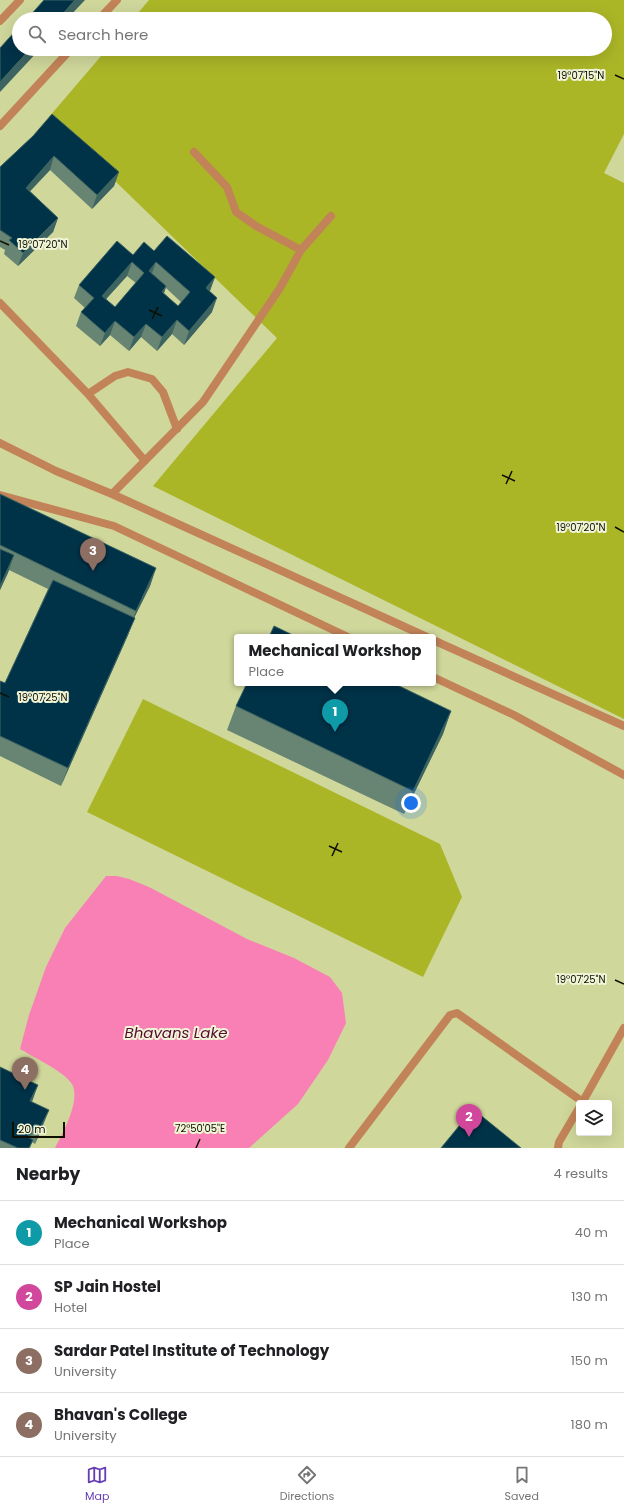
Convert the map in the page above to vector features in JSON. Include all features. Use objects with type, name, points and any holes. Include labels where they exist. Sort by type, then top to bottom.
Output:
[{"type":"lane","points":[[0,21],[20,0]]},
{"type":"lane","points":[[106,12],[117,0]]},
{"type":"lane","points":[[0,126],[65,56]]},
{"type":"lane","points":[[194,152],[227,188],[236,212],[256,226],[301,250]]},
{"type":"lane","points":[[112,494],[203,402],[280,288],[301,250],[331,216]]},
{"type":"lane","points":[[0,304],[88,394],[145,461]]},
{"type":"lane","points":[[88,394],[114,376],[128,372],[152,379],[163,392],[177,429]]},
{"type":"lane","points":[[0,443],[56,471],[112,494],[421,634]]},
{"type":"lane","points":[[0,495],[114,526],[342,634]]},
{"type":"lane","points":[[436,641],[624,726]]},
{"type":"lane","points":[[436,678],[514,716],[624,775]]},
{"type":"lane","points":[[349,1148],[453,1012],[457,1013],[576,1100]]},
{"type":"lane","points":[[583,1100],[624,1028]]},
{"type":"lane","points":[[558,1148],[559,1142],[576,1113]]},
{"type":"green space","points":[[149,0],[624,0],[624,134],[604,173],[624,183],[624,719],[153,486],[277,338],[49,117],[101,56],[612,56],[612,12],[139,12]]},
{"type":"green space","points":[[143,699],[440,844],[462,897],[423,977],[87,812]]},
{"type":"water","name":"Bhavans Lake","points":[[106,876],[117,876],[129,879],[149,887],[247,939],[294,958],[330,977],[342,993],[346,1023],[328,1060],[298,1104],[249,1148],[55,1148],[73,1107],[74,1091],[72,1084],[56,1070],[20,1049],[29,1015],[46,967],[65,928]]},
{"type":"building","points":[[44,0],[75,0],[64,12],[33,12]]},
{"type":"building","points":[[12,35],[12,56],[24,56],[0,82],[0,48]]},
{"type":"building","points":[[52,114],[119,172],[97,195],[54,156],[26,188],[58,218],[23,253],[9,240],[12,238],[0,230],[0,167],[33,136]]},
{"type":"building","points":[[167,236],[215,277],[206,288],[217,298],[189,331],[177,320],[162,337],[146,324],[134,337],[115,321],[105,333],[81,312],[94,298],[79,285],[117,241],[133,255],[144,242],[154,251]],"holes":[[[132,262],[144,273],[115,307],[102,296]],[[156,262],[190,292],[178,306],[162,292],[166,286],[149,271]]]},
{"type":"building","points":[[0,494],[156,568],[136,611],[0,545]]},
{"type":"building","points":[[0,549],[14,555],[0,586]]},
{"type":"building","points":[[53,580],[135,618],[68,768],[0,736],[0,681],[5,683]]},
{"type":"building","points":[[274,626],[291,634],[270,634]]},
{"type":"building","points":[[246,686],[399,686],[451,711],[413,791],[236,706]]},
{"type":"building","points":[[0,1067],[38,1085],[30,1101],[49,1110],[41,1126],[35,1124],[28,1137],[33,1140],[29,1148],[18,1148],[0,1140]]},
{"type":"building","points":[[473,1109],[521,1148],[441,1148]]},
{"type":"place","name":"Sardar Patel Institute of Technology","points":[[93,571]]},
{"type":"place","name":"Mechanical Workshop","points":[[335,732]]},
{"type":"place","name":"Bhavan's College","points":[[25,1090]]},
{"type":"place","name":"SP Jain Hostel","points":[[469,1137]]}]
